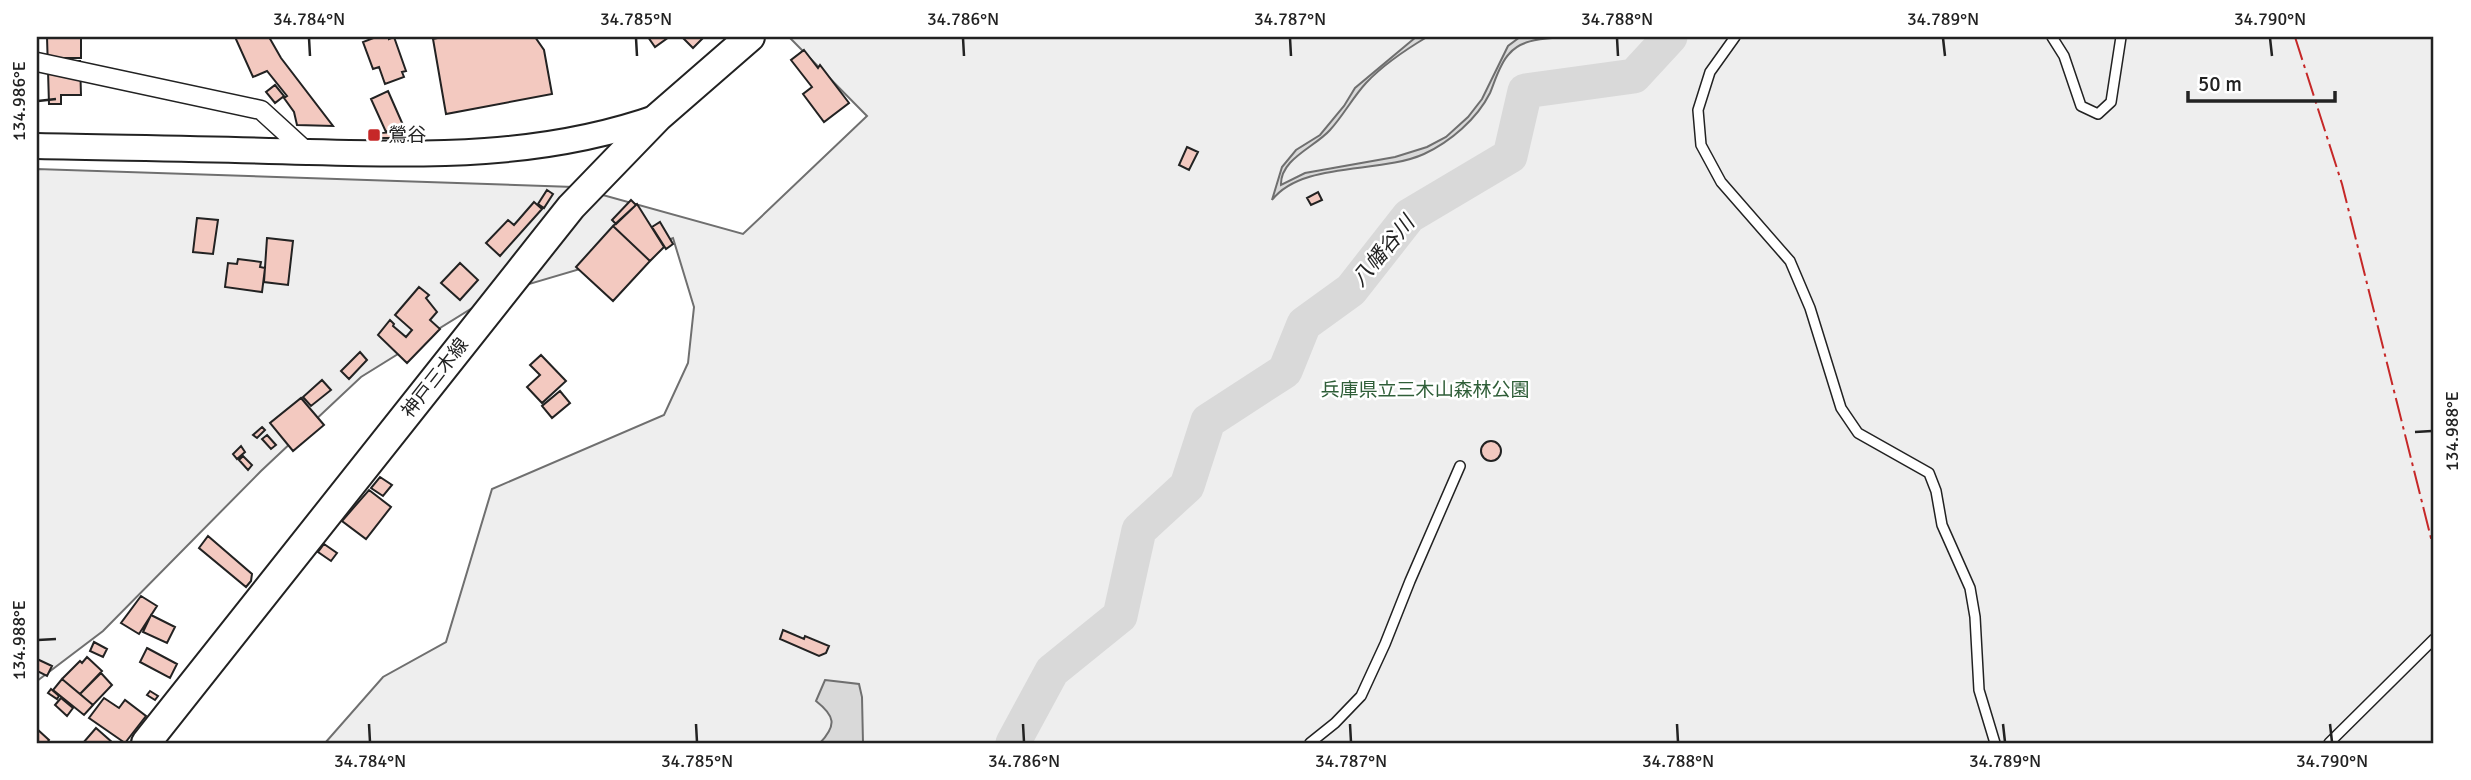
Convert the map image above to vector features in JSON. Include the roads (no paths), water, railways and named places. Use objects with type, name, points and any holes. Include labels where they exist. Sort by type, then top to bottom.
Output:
[{"type":"main road","name":"神戸三木線","points":[[146,743],[571,207],[658,117],[750,37]]},
{"type":"street","points":[[37,62],[261,110],[307,152]]},
{"type":"street","points":[[37,146],[433,155],[514,150],[562,143],[604,134],[658,117]]},
{"type":"lane","points":[[1735,37],[1710,72],[1698,110],[1701,145],[1721,182],[1790,261],[1810,308],[1841,408],[1858,433],[1928,473],[1936,491],[1942,525],[1970,588],[1975,617],[1979,690],[1995,743]]},
{"type":"lane","points":[[2052,37],[2064,56],[2081,106],[2098,114],[2110,102],[2121,37]]},
{"type":"lane","points":[[1310,743],[1335,723],[1361,696],[1460,466]]},
{"type":"lane","points":[[2329,743],[2434,639]]},
{"type":"waterway","name":"八幡谷川","points":[[1013,743],[1052,671],[1120,616],[1139,530],[1187,486],[1208,421],[1285,371],[1304,324],[1351,290],[1409,216],[1510,156],[1525,91],[1634,76],[1670,37]]},
{"type":"place","name":"鶯谷","points":[[374,135]]},
{"type":"park label","name":"兵庫県立三木山森林公園","points":[[1425,390]]}]
